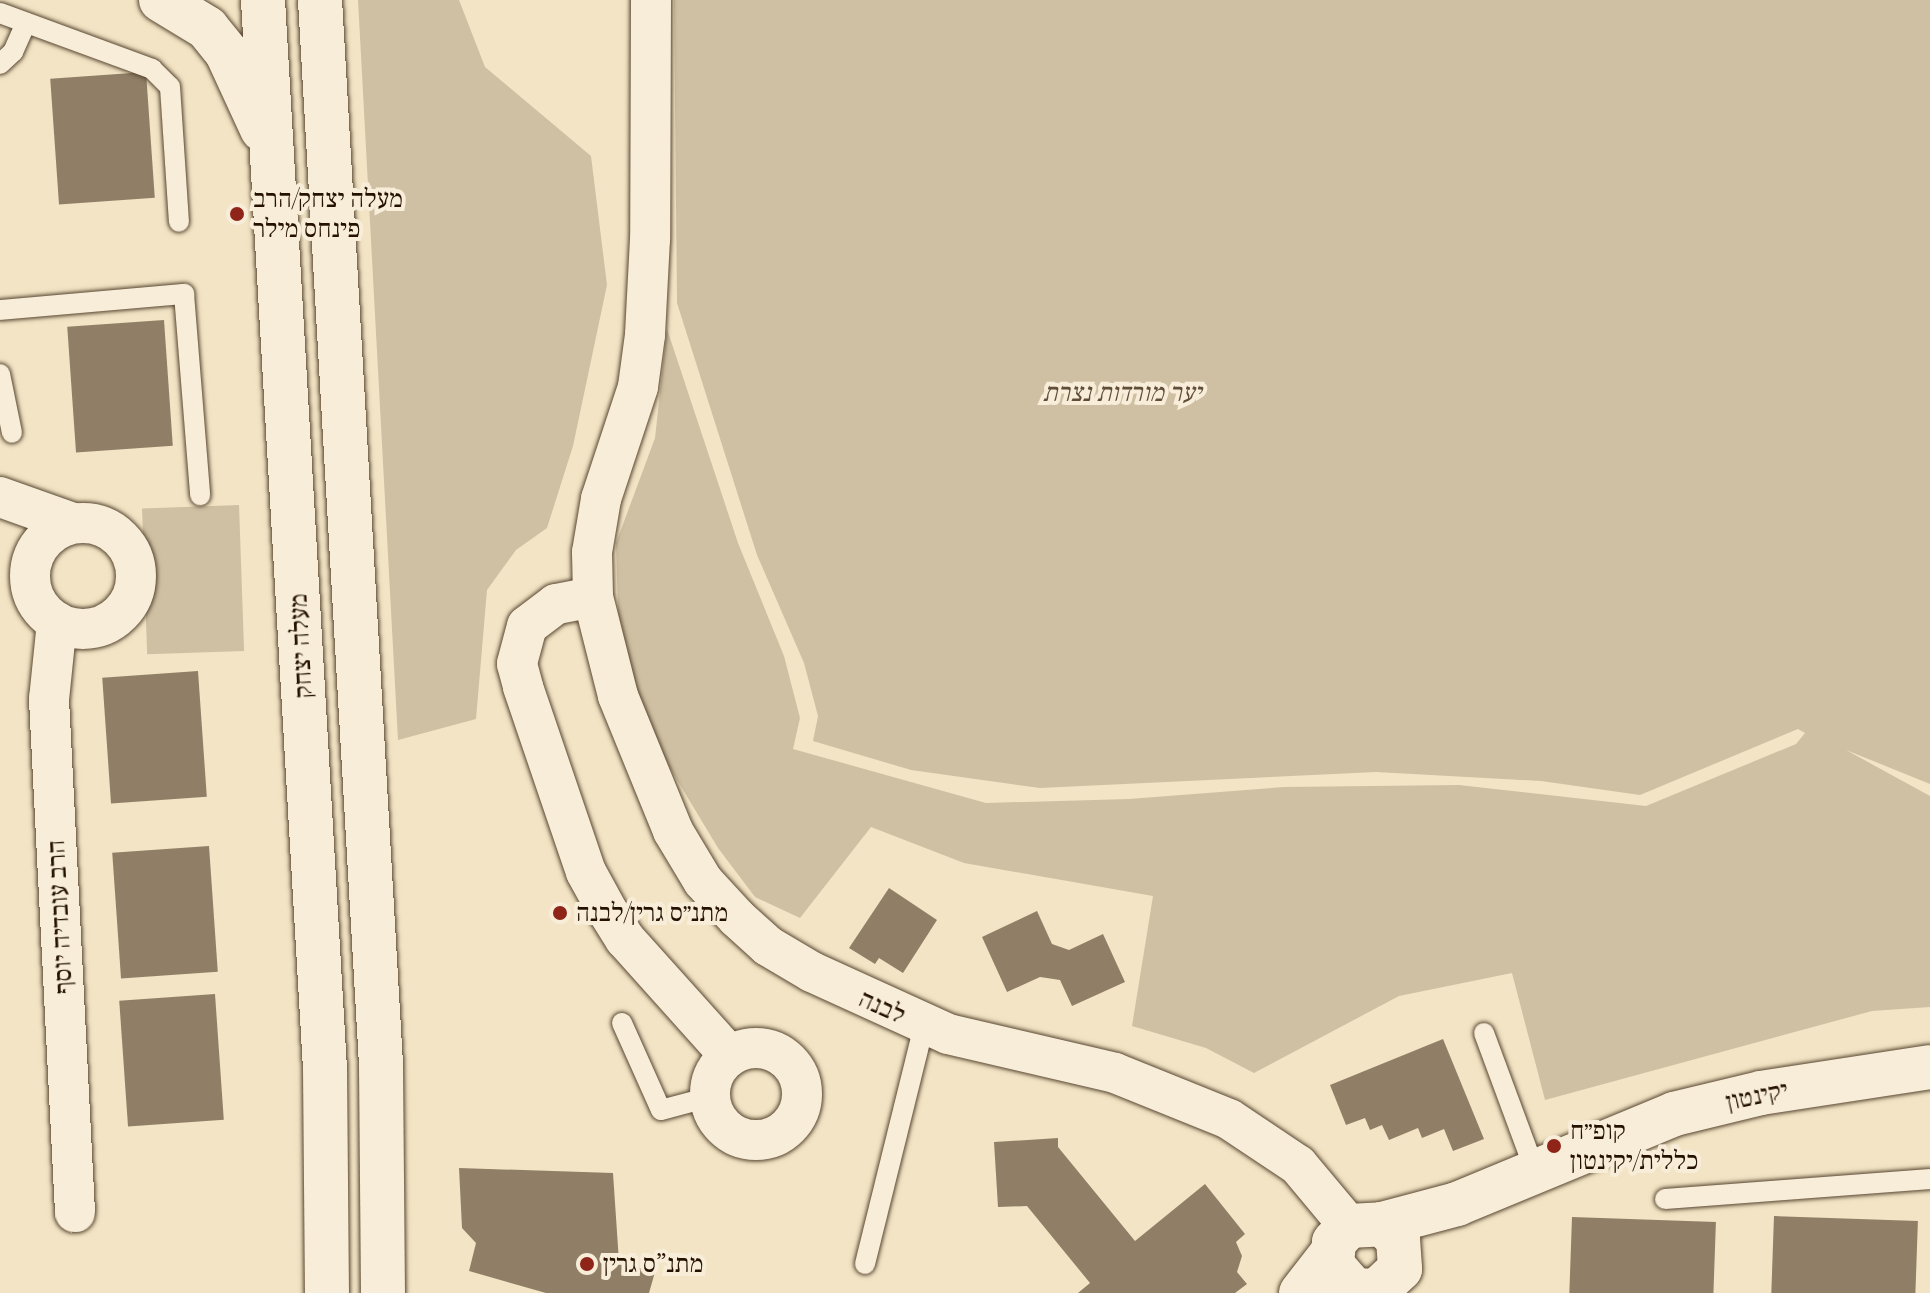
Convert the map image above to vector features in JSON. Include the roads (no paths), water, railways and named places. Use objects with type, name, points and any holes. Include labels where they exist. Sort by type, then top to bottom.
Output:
[{"type":"street","points":[[161,0],[207,28],[227,53],[272,153]]},
{"type":"street","name":"מעלה יצחק","points":[[263,0],[325,1068],[327,1293]]},
{"type":"street","points":[[320,0],[381,1066],[383,1293]]},
{"type":"street","name":"לבנה","points":[[651,0],[650,239],[645,335],[638,387],[601,499],[592,552],[593,597],[618,696],[673,831],[703,881],[768,946],[857,996],[924,1025],[1002,1050],[1115,1073],[1229,1119],[1298,1165],[1367,1265]]},
{"type":"street","points":[[0,497],[73,523],[108,529],[122,539],[132,554],[135,589],[128,605],[101,626],[83,629],[57,622],[38,606],[30,572],[0,512]]},
{"type":"street","points":[[30,572],[43,540],[73,523]]},
{"type":"street","points":[[593,597],[556,604],[527,626],[517,664],[523,687],[586,872],[608,912],[625,939],[730,1056]]},
{"type":"street","name":"הרב עובדיה יוסף","points":[[57,622],[49,699],[75,1212]]},
{"type":"street","points":[[758,1047],[785,1058],[801,1083],[798,1112],[779,1134],[749,1139],[723,1125],[710,1097],[715,1074],[730,1056],[758,1047]]},
{"type":"street","name":"יקינטון","points":[[1367,1265],[1457,1204],[1674,1114],[1761,1093],[1928,1074]]},
{"type":"street","points":[[1301,1293],[1367,1265]]},
{"type":"lane","points":[[0,13],[152,69],[170,87],[179,222]]},
{"type":"lane","points":[[0,64],[13,52],[26,23]]},
{"type":"lane","points":[[0,310],[184,294],[200,495]]},
{"type":"lane","points":[[0,374],[12,433]]},
{"type":"lane","points":[[622,1023],[661,1110],[710,1097]]},
{"type":"lane","points":[[865,1264],[924,1025]]},
{"type":"lane","points":[[1484,1033],[1535,1171]]},
{"type":"lane","points":[[1665,1199],[1930,1179]]},
{"type":"place","name":"מעלה יצחק/הרב פינחס מילר","points":[[237,214]]},
{"type":"place","name":"מתנ״ס גרין/לבנה","points":[[560,913]]},
{"type":"place","name":"קופ״ח כללית/יקינטון","points":[[1554,1146]]},
{"type":"place","name":"מתנ\"ס גרין","points":[[587,1264]]},
{"type":"park label","name":"יער מורדות נצרת","points":[[1122,393]]}]
